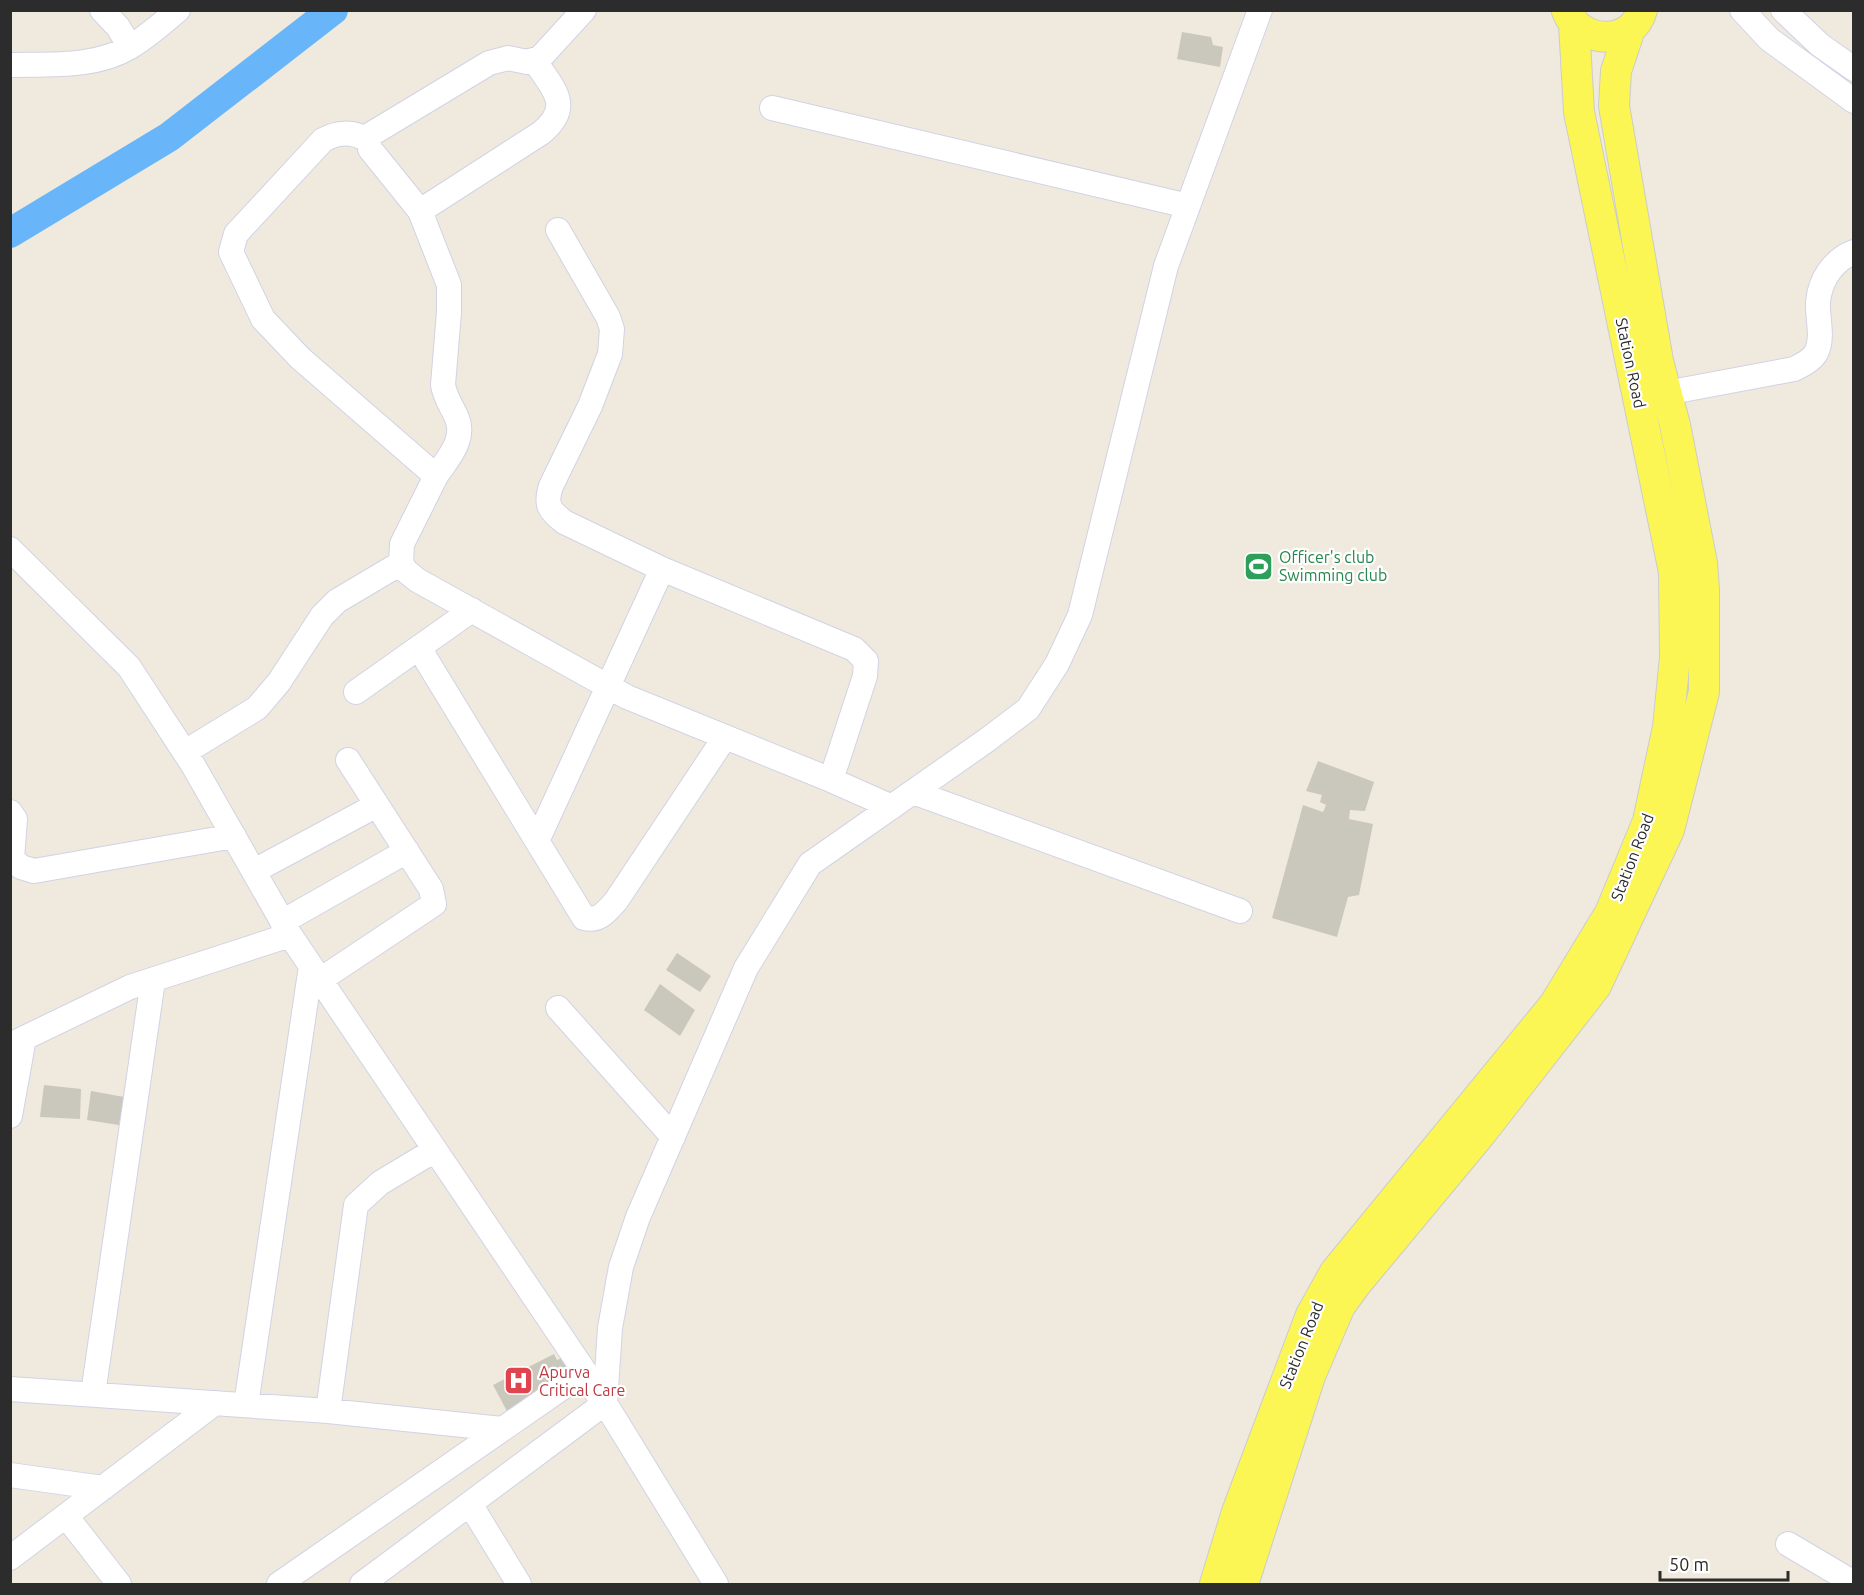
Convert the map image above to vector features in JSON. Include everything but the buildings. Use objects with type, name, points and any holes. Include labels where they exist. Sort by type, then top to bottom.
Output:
[{"type":"main road","points":[[1570,17],[1586,34],[1601,38],[1616,36],[1644,16]]},
{"type":"main road","name":"Station Road","points":[[1243,1584],[1306,1386],[1335,1272],[1563,1011],[1601,978],[1669,830],[1704,692],[1704,575],[1675,425],[1658,361],[1614,106],[1616,71],[1644,16]]},
{"type":"main road","name":"Station Road","points":[[1563,1011],[1610,913],[1648,821],[1668,727],[1675,657],[1674,572],[1579,112],[1570,17]]},
{"type":"main road","name":"Station Road","points":[[1215,1584],[1237,1512],[1322,1319]]},
{"type":"street","points":[[102,10],[118,27],[130,47]]},
{"type":"street","points":[[10,65],[80,63],[110,56],[130,47],[178,10]]},
{"type":"street","points":[[367,140],[370,133],[489,63],[508,58],[527,62],[540,58],[584,10]]},
{"type":"street","points":[[362,1584],[605,1403],[610,1328],[621,1267],[638,1217],[746,968],[810,864],[1028,709],[1058,664],[1080,615],[1166,266],[1260,10]]},
{"type":"street","points":[[1742,10],[1769,39],[1854,101]]},
{"type":"street","points":[[1783,10],[1820,45],[1854,69]]},
{"type":"street","points":[[420,211],[552,124],[557,117],[558,100],[534,60]]},
{"type":"street","points":[[772,108],[1188,206]]},
{"type":"street","points":[[436,476],[276,335],[263,319],[231,252],[236,234],[323,140],[331,135],[349,133],[367,140],[370,149],[420,211],[449,285],[450,305],[443,385],[445,395],[460,426],[460,436],[436,476],[402,544],[401,563],[406,571],[417,580],[627,698],[892,807]]},
{"type":"street","points":[[558,230],[608,317],[613,340],[590,406],[551,486],[548,496],[549,506],[554,514],[564,522],[662,569],[854,649],[861,655],[866,661],[865,676],[831,780]]},
{"type":"street","points":[[1666,393],[1794,369],[1808,362],[1815,354],[1819,343],[1818,303],[1822,283],[1843,256],[1854,252]]},
{"type":"street","points":[[10,549],[129,667],[185,752],[286,928],[315,973],[585,1372],[279,1584]]},
{"type":"street","points":[[185,752],[257,708],[279,682],[322,616],[336,601],[401,563]]},
{"type":"street","points":[[537,841],[662,569]]},
{"type":"street","points":[[356,692],[472,610]]},
{"type":"street","points":[[419,648],[584,918],[590,920],[600,917],[616,901],[725,737]]},
{"type":"street","points":[[315,973],[434,904],[431,889],[348,760]]},
{"type":"street","points":[[913,792],[1240,911]]},
{"type":"street","points":[[254,871],[377,805]]},
{"type":"street","points":[[10,812],[15,819],[12,859],[21,867],[34,871],[234,836]]},
{"type":"street","points":[[10,1116],[17,1041],[130,987],[286,928],[407,851]]},
{"type":"street","points":[[246,1405],[315,973]]},
{"type":"street","points":[[93,1394],[153,980]]},
{"type":"street","points":[[558,1008],[673,1137]]},
{"type":"street","points":[[328,1411],[356,1205],[380,1183],[435,1150]]},
{"type":"street","points":[[582,1374],[605,1403],[716,1584]]},
{"type":"street","points":[[10,1389],[328,1411],[502,1429]]},
{"type":"street","points":[[10,1558],[215,1403]]},
{"type":"street","points":[[10,1475],[102,1488]]},
{"type":"street","points":[[470,1504],[519,1584]]},
{"type":"street","points":[[66,1516],[119,1584]]},
{"type":"street","points":[[1788,1544],[1854,1583]]},
{"type":"waterway","points":[[10,233],[169,137],[333,10]]},
{"type":"place","name":"Officer's club Swimming club","points":[[1258,566]]},
{"type":"place","name":"Apurva Critical Care","points":[[518,1381]]}]
